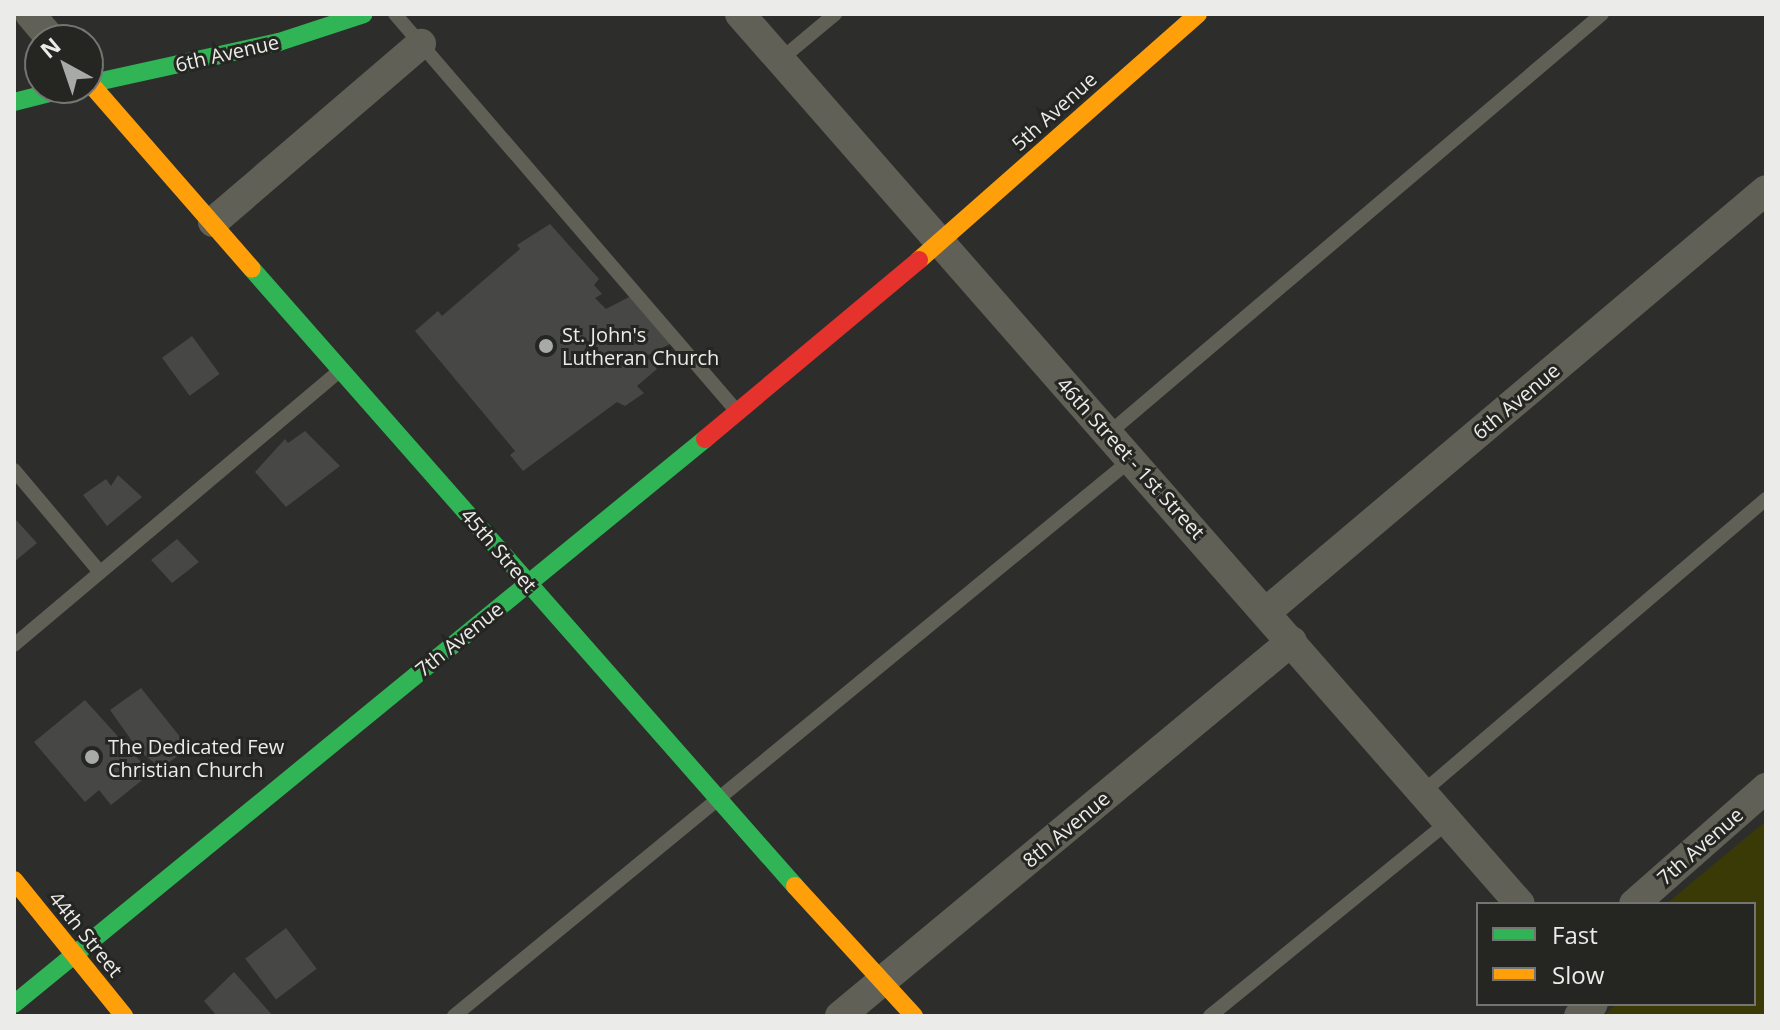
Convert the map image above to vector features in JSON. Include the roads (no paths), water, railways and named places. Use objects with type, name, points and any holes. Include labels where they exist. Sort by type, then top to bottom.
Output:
[{"type":"main road","name":"6th Avenue","points":[[104,80],[279,42],[364,14]]},
{"type":"main road","name":"5th Avenue","points":[[941,242],[1198,14]]},
{"type":"main road","name":"45th Street","points":[[104,100],[718,802],[914,1016]]},
{"type":"main road","name":"7th Avenue","points":[[14,1004],[738,412],[941,242]]},
{"type":"main road","name":"44th Street","points":[[14,880],[124,1016]]},
{"type":"street","name":"46th Street - 1st Street","points":[[740,14],[1133,458],[1518,902]]},
{"type":"street","points":[[213,222],[421,44]]},
{"type":"street","name":"6th Avenue","points":[[1266,612],[1766,190]]},
{"type":"street","name":"8th Avenue","points":[[840,1016],[1292,641]]},
{"type":"street","name":"7th Avenue","points":[[1636,902],[1766,788]]},
{"type":"lane","points":[[395,14],[738,412]]},
{"type":"lane","points":[[780,60],[835,14]]},
{"type":"lane","points":[[1109,433],[1602,14]]},
{"type":"lane","points":[[14,645],[342,369]]},
{"type":"lane","points":[[454,1016],[1133,458]]},
{"type":"lane","points":[[14,470],[100,572]]},
{"type":"lane","points":[[1424,791],[1766,499]]},
{"type":"lane","points":[[1210,1016],[1450,820]]},
{"type":"place","name":"St. John's Lutheran Church","points":[[546,346]]},
{"type":"place","name":"The Dedicated Few Christian Church","points":[[92,757]]}]
